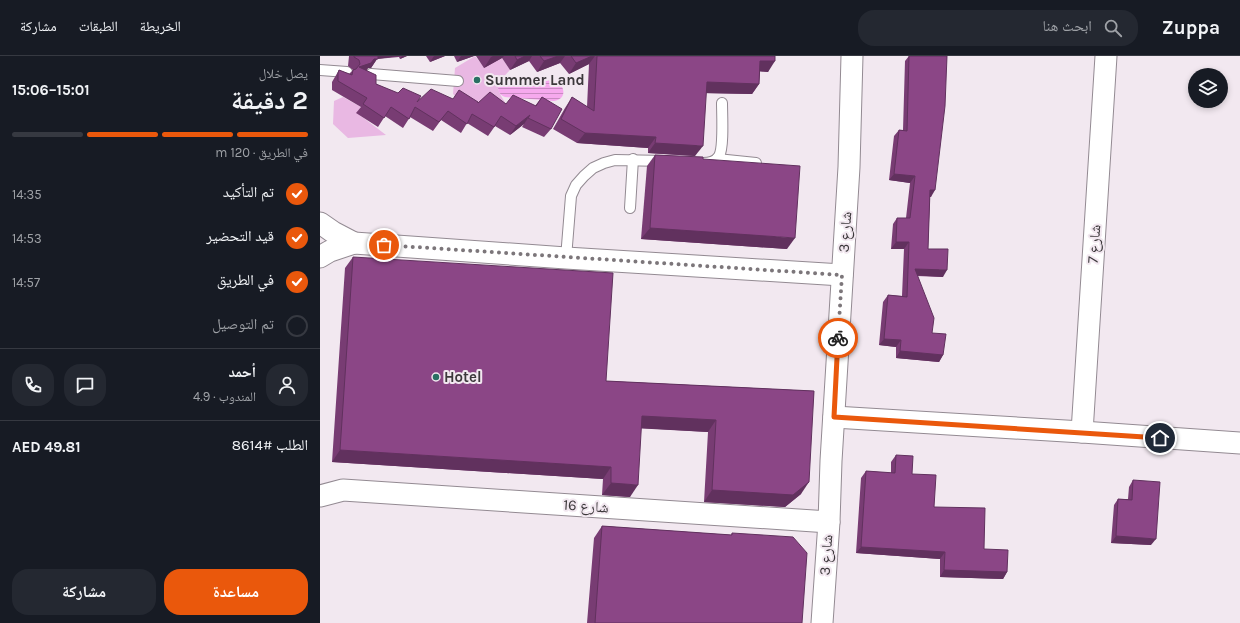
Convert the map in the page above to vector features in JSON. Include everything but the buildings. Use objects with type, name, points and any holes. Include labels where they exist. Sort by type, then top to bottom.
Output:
[{"type":"street","name":"شارع 3","points":[[822,623],[849,167],[852,56]]},
{"type":"street","name":"شارع 7","points":[[1082,432],[1106,56]]},
{"type":"street","points":[[320,224],[354,243]]},
{"type":"street","points":[[320,257],[330,251],[354,243],[842,275]]},
{"type":"street","points":[[834,417],[1240,443]]},
{"type":"street","name":"شارع 16","points":[[320,480],[342,490]]},
{"type":"street","name":"شارع 16","points":[[320,496],[342,490],[829,522]]},
{"type":"lane","points":[[320,70],[347,72]]},
{"type":"lane","points":[[371,74],[458,81]]},
{"type":"lane","points":[[692,162],[706,163],[717,159],[721,151],[722,103]]},
{"type":"lane","points":[[566,258],[571,196],[576,185],[593,168],[615,160],[633,159],[678,161]]},
{"type":"lane","points":[[630,208],[633,159]]},
{"type":"lane","points":[[717,159],[769,165]]},
{"type":"shaded area","points":[[475,56],[484,67],[502,58],[510,70],[498,86],[498,90],[506,104],[473,112],[453,94],[455,68]]},
{"type":"shaded area","points":[[507,78],[557,81],[562,87],[563,96],[554,101],[505,97],[499,93],[498,86],[499,81]]},
{"type":"shaded area","points":[[343,97],[361,107],[357,113],[386,135],[348,138],[333,124],[334,101]]},
{"type":"way so far","points":[[384,245],[842,275],[838,338]]},
{"type":"place","name":"Summer Land","points":[[477,80]]},
{"type":"place","name":"Hotel","points":[[436,377]]},
{"type":"route","points":[[838,338],[834,417],[1160,438]]}]
